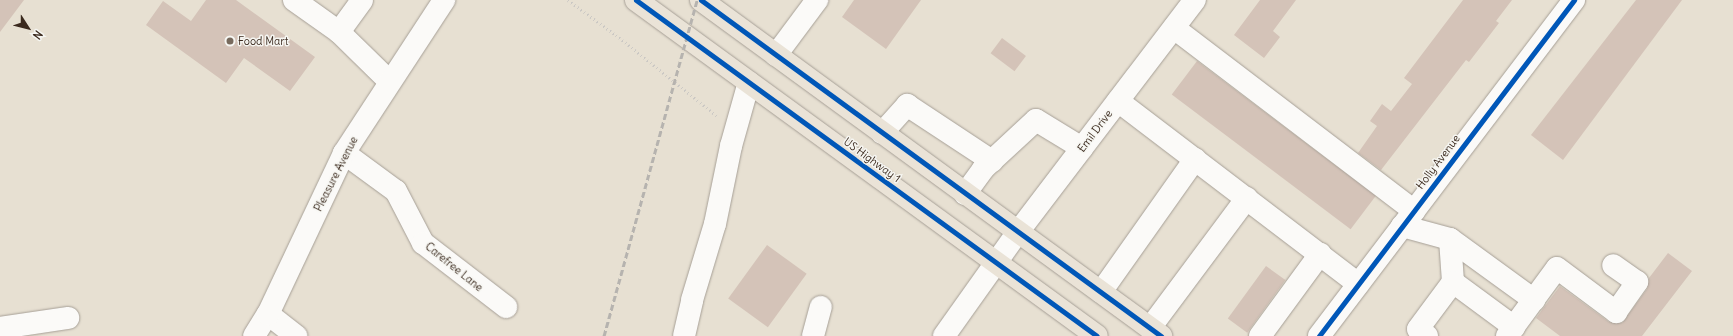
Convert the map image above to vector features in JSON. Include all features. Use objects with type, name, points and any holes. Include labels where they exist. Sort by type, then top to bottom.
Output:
[{"type":"main road","name":"US Highway 1","points":[[636,0],[1097,336]]},
{"type":"main road","points":[[701,0],[1156,332]]},
{"type":"street","points":[[294,0],[338,32],[390,82]]},
{"type":"street","points":[[338,32],[362,0]]},
{"type":"street","name":"Pleasure Avenue","points":[[254,336],[268,314],[344,153],[444,0]]},
{"type":"street","points":[[776,55],[817,0]]},
{"type":"street","name":"Emil Drive","points":[[944,336],[1018,232],[1195,0]]},
{"type":"street","name":"Holly Avenue","points":[[1319,336],[1574,0]]},
{"type":"street","points":[[1174,28],[1408,219],[1450,239],[1534,300]]},
{"type":"street","points":[[684,336],[692,300],[715,224],[736,129],[749,82]]},
{"type":"street","points":[[1118,101],[1358,284]]},
{"type":"street","points":[[882,133],[907,104],[992,161]]},
{"type":"street","points":[[965,194],[992,161],[1036,120],[1082,148]]},
{"type":"street","name":"Carefree Lane","points":[[344,153],[396,191],[423,243],[506,307]]},
{"type":"street","points":[[1101,292],[1195,159]]},
{"type":"street","points":[[1156,332],[1246,198]]},
{"type":"street","points":[[1427,336],[1418,329],[1453,282],[1450,239]]},
{"type":"street","points":[[1260,336],[1320,254]]},
{"type":"street","points":[[1453,282],[1510,332],[1557,268],[1616,312],[1637,282],[1613,265]]},
{"type":"street","points":[[813,336],[821,306]]},
{"type":"street","points":[[268,314],[296,336]]},
{"type":"street","points":[[0,328],[68,318]]},
{"type":"path","points":[[568,0],[736,129]]},
{"type":"building","points":[[0,0],[24,0],[0,32]]},
{"type":"building","name":"Food Mart","points":[[206,0],[236,0],[315,57],[290,91],[244,58],[226,83],[146,25],[163,1],[191,21]]},
{"type":"building","points":[[854,0],[921,0],[886,49],[842,17]]},
{"type":"building","points":[[1260,0],[1296,0],[1273,31],[1280,37],[1264,58],[1234,35]]},
{"type":"building","points":[[1463,0],[1512,0],[1496,21],[1499,23],[1469,62],[1466,60],[1381,170],[1358,153],[1377,126],[1370,121],[1382,104],[1391,111],[1412,84],[1404,78]]},
{"type":"building","points":[[1636,0],[1682,0],[1563,160],[1531,135]]},
{"type":"building","points":[[1002,38],[1026,56],[1015,71],[991,53]]},
{"type":"building","points":[[1197,61],[1376,196],[1351,229],[1172,95]]},
{"type":"building","points":[[767,245],[807,274],[768,327],[728,298]]},
{"type":"building","points":[[1668,253],[1692,271],[1642,336],[1560,336],[1536,318],[1560,286],[1609,322],[1622,323],[1647,289],[1649,278]]},
{"type":"building","points":[[1266,266],[1285,280],[1247,333],[1228,319]]},
{"type":"railway","points":[[604,336],[697,0]]},
{"type":"cycle path","points":[[636,0],[1097,336]]},
{"type":"cycle path","points":[[701,0],[1161,336]]},
{"type":"cycle path","points":[[1319,336],[1574,0]]},
{"type":"place","name":"Food Mart","points":[[230,41]]}]
